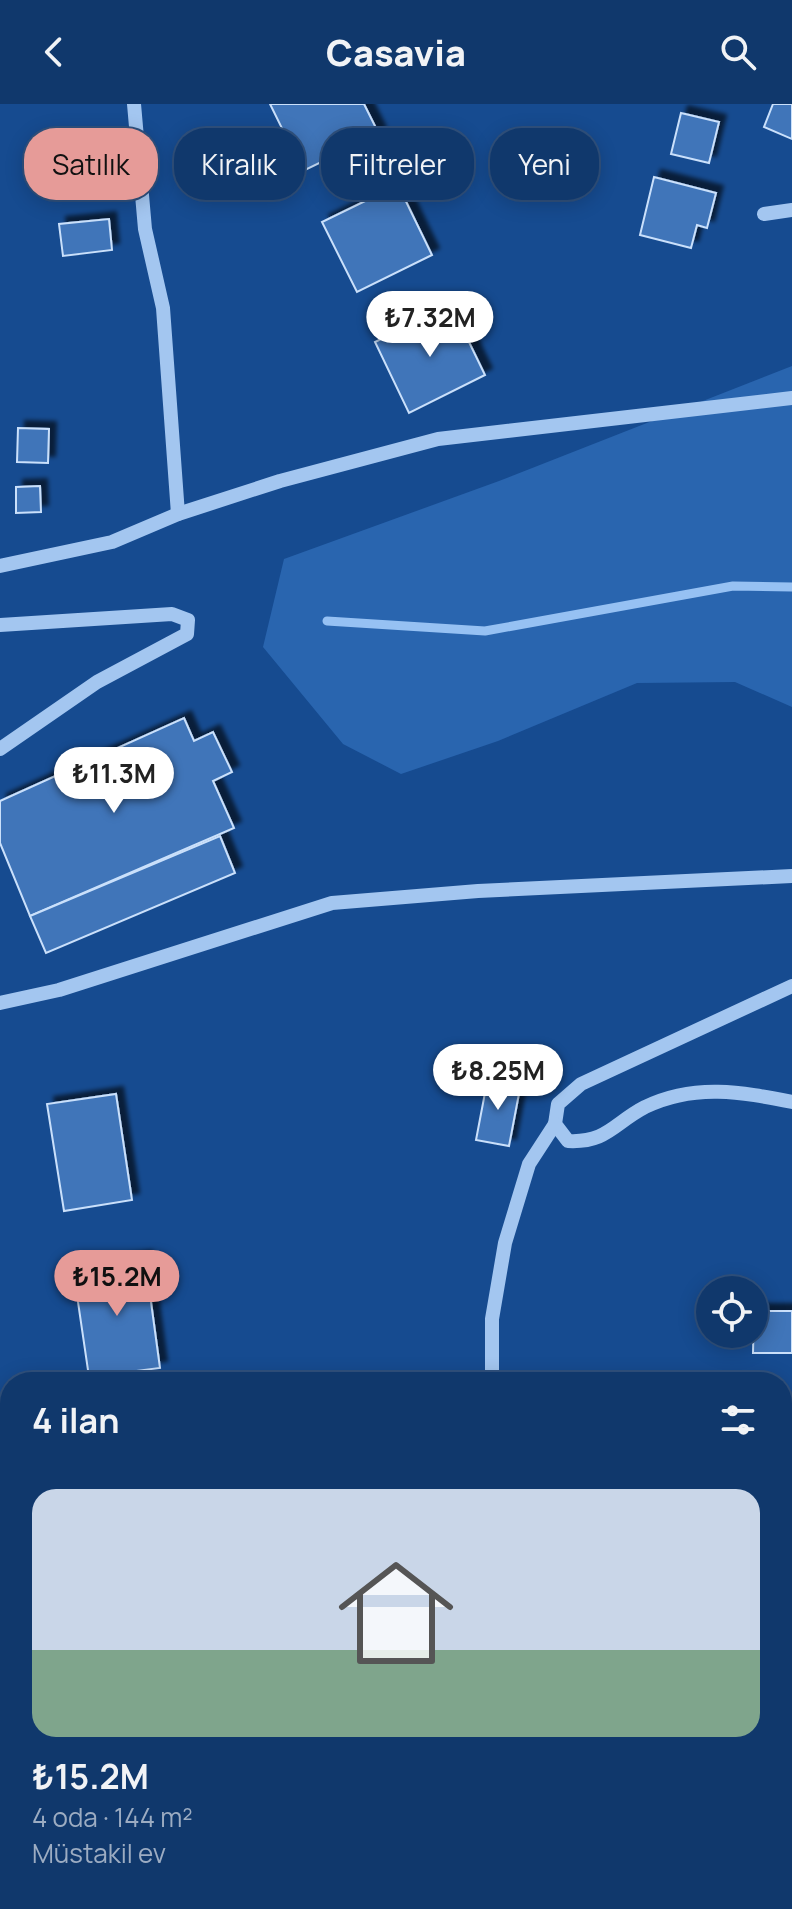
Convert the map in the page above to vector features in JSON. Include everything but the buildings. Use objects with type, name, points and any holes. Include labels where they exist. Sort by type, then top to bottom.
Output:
[{"type":"street","points":[[134,104],[145,229],[163,308],[178,514]]},
{"type":"street","points":[[764,214],[792,210]]},
{"type":"street","points":[[0,566],[112,542],[178,514],[280,481],[438,439],[792,398]]},
{"type":"street","points":[[0,625],[172,614],[188,620],[187,634],[97,682],[0,749]]},
{"type":"street","points":[[0,1003],[59,990],[332,903],[478,891],[792,876]]},
{"type":"street","points":[[492,1372],[492,1319],[505,1243],[529,1164],[555,1124],[558,1104],[581,1084],[792,986]]},
{"type":"street","points":[[555,1124],[568,1141],[590,1142],[646,1107],[690,1092],[736,1091],[792,1102]]},
{"type":"shaded area","points":[[792,366],[792,707],[735,682],[637,683],[498,741],[401,774],[343,744],[263,647],[284,559],[499,481]]},
{"type":"waterway","points":[[327,621],[485,631],[733,586],[792,587]]}]
